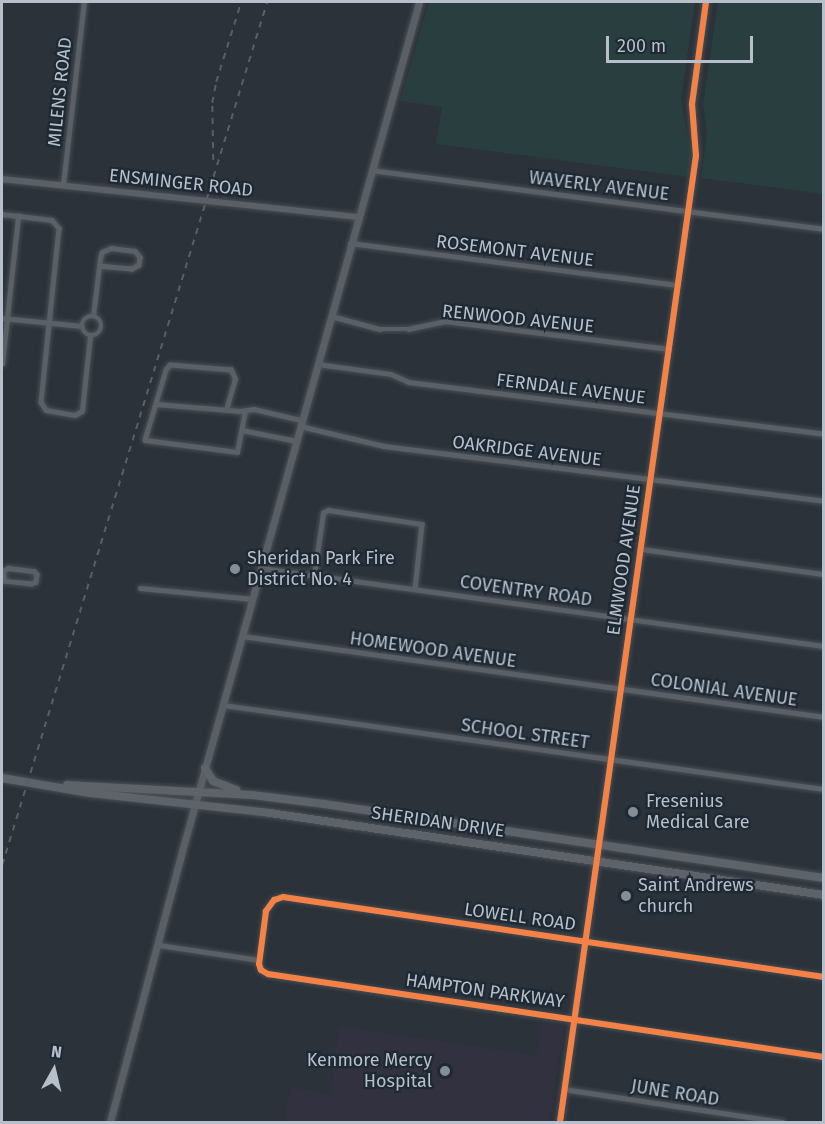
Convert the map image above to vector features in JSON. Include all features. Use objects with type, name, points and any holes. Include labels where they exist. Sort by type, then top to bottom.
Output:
[{"type":"main road","points":[[110,1122],[252,599],[419,2]]},
{"type":"main road","points":[[206,768],[217,785],[252,795]]},
{"type":"main road","name":"SHERIDAN DRIVE","points":[[2,778],[90,793],[322,820],[824,895]]},
{"type":"main road","name":"SHERIDAN DRIVE","points":[[47,784],[252,795],[824,879]]},
{"type":"main road","points":[[322,820],[324,804]]},
{"type":"main road","points":[[449,839],[451,823]]},
{"type":"main road","points":[[705,878],[707,861]]},
{"type":"street","name":"MILENS ROAD","points":[[63,185],[84,2]]},
{"type":"street","name":"ELMWOOD AVENUE","points":[[560,1122],[697,151],[692,98],[706,2]]},
{"type":"street","name":"WAVERLY AVENUE","points":[[371,170],[824,229]]},
{"type":"street","name":"ENSMINGER ROAD","points":[[2,178],[358,217]]},
{"type":"street","points":[[2,214],[52,220],[59,228],[41,402],[49,412],[75,414],[82,411],[90,336]]},
{"type":"street","points":[[2,364],[4,318],[18,216]]},
{"type":"street","name":"ROSEMONT AVENUE","points":[[351,243],[677,285]]},
{"type":"street","points":[[93,316],[99,266],[102,252],[111,248],[135,251],[140,257],[139,265],[132,269],[99,266]]},
{"type":"street","name":"RENWOOD AVENUE","points":[[331,315],[380,329],[408,329],[445,321],[669,349]]},
{"type":"street","points":[[93,316],[100,320],[102,327],[98,334],[90,336],[84,333],[82,326],[87,317],[93,316]]},
{"type":"street","points":[[4,318],[82,326]]},
{"type":"street","name":"FERNDALE AVENUE","points":[[317,364],[391,374],[409,382],[824,434]]},
{"type":"street","points":[[226,410],[236,379],[235,374],[229,369],[170,365],[145,438],[149,443],[237,452],[245,411]]},
{"type":"street","name":"OAKRIDGE AVENUE","points":[[156,404],[245,411],[254,409],[384,446],[824,501]]},
{"type":"street","points":[[242,430],[296,441]]},
{"type":"street","points":[[314,575],[325,510],[397,519],[420,523],[423,526],[415,589]]},
{"type":"street","points":[[641,549],[824,574]]},
{"type":"street","points":[[8,568],[32,571],[37,576],[36,582],[32,584],[2,580],[4,570],[8,568]]},
{"type":"street","name":"COVENTRY ROAD","points":[[261,568],[824,646]]},
{"type":"street","points":[[140,588],[252,599]]},
{"type":"street","name":"HOMEWOOD AVENUE","points":[[242,636],[622,689]]},
{"type":"street","name":"COLONIAL AVENUE","points":[[622,689],[824,717]]},
{"type":"street","name":"SCHOOL STREET","points":[[223,705],[824,789]]},
{"type":"street","name":"LOWELL ROAD","points":[[259,960],[266,911],[271,903],[283,897],[824,977]]},
{"type":"street","name":"HAMPTON PARKWAY","points":[[159,945],[259,960],[259,967],[268,974],[824,1057]]},
{"type":"street","name":"JUNE ROAD","points":[[564,1089],[783,1122]]},
{"type":"shaded area","name":"Kenmore Mercy Hospital","points":[[541,1023],[564,1026],[550,1122],[284,1122],[290,1087],[330,1094],[339,1026],[536,1055]]},
{"type":"green space","points":[[429,2],[695,2],[681,99],[691,154],[688,177],[436,144],[442,107],[400,101]]},
{"type":"green space","points":[[718,2],[823,2],[823,194],[701,178],[707,135],[703,103]]},
{"type":"railway","points":[[213,160],[212,103],[216,82],[241,2]]},
{"type":"railway","points":[[2,865],[267,2]]},
{"type":"cycle path","points":[[560,1122],[696,156],[692,104],[706,2]]},
{"type":"cycle path","points":[[824,977],[283,897],[274,900],[266,911],[259,964],[261,970],[268,974],[824,1057]]},
{"type":"place","name":"Sheridan Park Fire District No. 4","points":[[235,569]]},
{"type":"place","name":"Fresenius Medical Care","points":[[633,812]]},
{"type":"place","name":"Saint Andrews church","points":[[626,896]]},
{"type":"place","name":"Kenmore Mercy Hospital","points":[[445,1071]]}]
